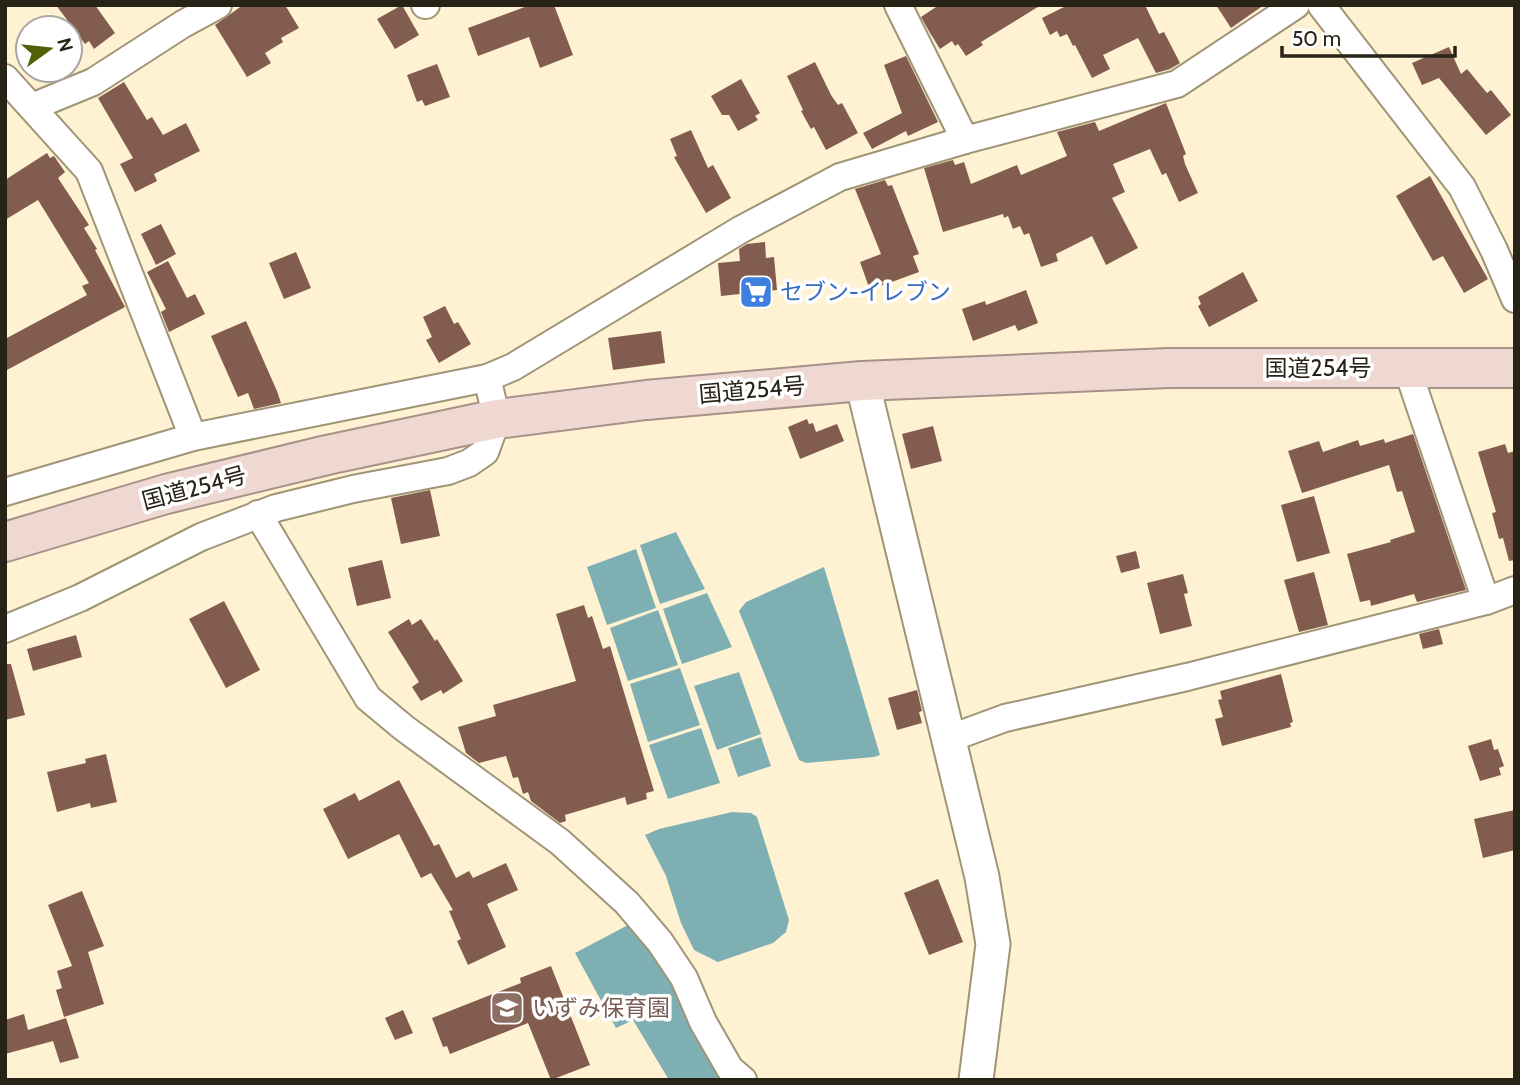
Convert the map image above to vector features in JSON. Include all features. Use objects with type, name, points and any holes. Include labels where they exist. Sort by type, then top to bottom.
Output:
[{"type":"highway","name":"国道254号","points":[[5,542],[166,494],[327,455],[497,419],[753,389],[862,381],[1169,368],[1515,368]]},
{"type":"street","points":[[32,107],[93,82],[183,24],[218,5]]},
{"type":"street","points":[[898,5],[965,140]]},
{"type":"street","points":[[5,492],[193,437],[487,378],[513,367],[740,230],[841,177],[965,140],[1177,83],[1296,5]]},
{"type":"street","points":[[1321,5],[1462,187],[1515,299]]},
{"type":"street","points":[[5,78],[89,171],[193,437]]},
{"type":"street","points":[[1407,368],[1486,600]]},
{"type":"street","points":[[5,629],[80,598],[201,537],[258,514],[353,489],[448,471],[469,463],[485,452],[497,419],[487,378]]},
{"type":"street","points":[[862,381],[982,877],[993,944],[976,1080]]},
{"type":"street","points":[[258,514],[368,698],[404,729],[560,842],[627,903],[660,942],[684,978],[703,1022],[730,1069],[743,1080]]},
{"type":"street","points":[[948,739],[1005,718],[1187,677],[1486,600],[1515,590]]},
{"type":"water","points":[[676,532],[705,589],[660,604],[640,545]]},
{"type":"water","points":[[636,549],[656,608],[607,625],[587,567]]},
{"type":"water","points":[[824,567],[880,755],[806,763],[799,760],[739,611],[746,602]]},
{"type":"water","points":[[707,593],[732,647],[682,664],[663,609]]},
{"type":"water","points":[[658,610],[678,665],[628,681],[610,628]]},
{"type":"water","points":[[680,668],[700,725],[648,742],[630,684]]},
{"type":"water","points":[[739,672],[761,734],[717,750],[694,686]]},
{"type":"water","points":[[701,728],[720,783],[668,799],[649,745]]},
{"type":"water","points":[[761,737],[771,766],[738,777],[728,748]]},
{"type":"water","points":[[732,812],[751,813],[757,817],[789,920],[786,932],[773,943],[718,962],[694,950],[681,923],[666,876],[645,835],[659,829]]},
{"type":"water","points":[[630,924],[654,948],[696,1033],[729,1080],[669,1080],[633,1020],[616,1028],[575,953]]},
{"type":"building","points":[[56,5],[95,5],[115,33],[94,49],[89,41],[84,43],[84,14],[63,14]]},
{"type":"building","points":[[243,5],[285,5],[299,28],[281,38],[283,42],[265,53],[271,63],[247,77],[215,25]]},
{"type":"building","points":[[402,5],[419,35],[395,49],[377,19]]},
{"type":"building","points":[[530,5],[554,5],[573,55],[540,68],[529,37],[478,56],[468,28]]},
{"type":"building","points":[[939,5],[1041,5],[981,42],[983,45],[966,56],[958,44],[955,46],[952,41],[940,49],[921,17]]},
{"type":"building","points":[[1068,5],[1145,5],[1159,34],[1164,32],[1180,63],[1156,73],[1138,38],[1103,55],[1110,69],[1092,78],[1067,34],[1060,37],[1057,31],[1050,35],[1042,18]]},
{"type":"building","points":[[1216,5],[1264,5],[1231,28]]},
{"type":"building","points":[[1449,47],[1461,74],[1467,69],[1487,93],[1491,90],[1511,115],[1486,135],[1439,78],[1422,85],[1412,63]]},
{"type":"building","points":[[906,56],[938,122],[908,136],[906,131],[872,149],[863,133],[902,113],[884,65]]},
{"type":"building","points":[[815,62],[831,95],[838,105],[842,103],[858,133],[826,150],[814,127],[811,129],[801,111],[803,110],[787,76]]},
{"type":"building","points":[[437,64],[450,97],[425,106],[422,100],[417,102],[407,75]]},
{"type":"building","points":[[741,79],[760,113],[755,116],[758,120],[738,131],[729,115],[722,115],[711,96]]},
{"type":"building","points":[[124,82],[147,120],[152,117],[163,135],[186,123],[200,151],[154,174],[157,181],[135,192],[120,164],[133,158],[98,98]]},
{"type":"building","points":[[1166,103],[1186,154],[1183,156],[1185,164],[1198,193],[1179,202],[1166,173],[1162,175],[1150,149],[1113,164],[1125,192],[1112,198],[1138,248],[1106,265],[1092,236],[1056,254],[1058,261],[1041,267],[1029,233],[1024,235],[1020,226],[1013,229],[1008,216],[1004,218],[1003,214],[943,232],[924,168],[953,160],[955,165],[964,162],[971,184],[1017,165],[1021,175],[1067,156],[1057,132],[1095,122],[1099,131]]},
{"type":"building","points":[[691,130],[708,168],[713,165],[731,198],[706,213],[674,157],[677,156],[670,139]]},
{"type":"building","points":[[47,153],[50,158],[54,156],[65,172],[58,178],[89,225],[84,228],[125,307],[5,371],[5,339],[87,295],[82,286],[89,283],[38,200],[5,220],[5,180]]},
{"type":"building","points":[[1430,176],[1488,279],[1464,293],[1443,256],[1433,261],[1396,196]]},
{"type":"building","points":[[885,180],[888,186],[892,185],[919,254],[913,256],[919,272],[870,290],[860,262],[881,254],[855,189]]},
{"type":"building","points":[[161,224],[176,254],[156,265],[141,234]]},
{"type":"building","points":[[765,242],[766,258],[774,257],[777,290],[721,296],[718,263],[740,261],[739,249],[747,244]]},
{"type":"building","points":[[296,252],[311,288],[284,299],[269,263]]},
{"type":"building","points":[[168,261],[187,298],[195,294],[205,314],[169,332],[161,312],[166,309],[147,272]]},
{"type":"building","points":[[1243,272],[1258,301],[1209,327],[1198,306],[1201,304],[1198,297]]},
{"type":"building","points":[[1026,290],[1038,323],[1018,331],[1015,325],[973,341],[962,309],[985,301],[986,305]]},
{"type":"building","points":[[445,306],[454,324],[458,322],[471,344],[439,363],[426,340],[432,337],[423,317]]},
{"type":"building","points":[[246,321],[281,403],[254,409],[248,393],[238,397],[211,336]]},
{"type":"building","points":[[661,331],[665,363],[613,370],[608,338]]},
{"type":"building","points":[[807,419],[809,424],[813,423],[816,432],[837,424],[844,441],[800,459],[788,427]]},
{"type":"building","points":[[933,426],[942,461],[911,469],[902,434]]},
{"type":"building","points":[[1413,434],[1466,590],[1417,602],[1414,594],[1371,606],[1370,600],[1360,602],[1347,554],[1391,542],[1390,540],[1415,532],[1402,491],[1397,492],[1389,465],[1302,493],[1288,451],[1319,441],[1323,452],[1358,440],[1360,446],[1384,439],[1385,443]]},
{"type":"building","points":[[1505,444],[1508,453],[1515,451],[1515,560],[1509,561],[1503,538],[1499,539],[1492,513],[1496,512],[1478,452]]},
{"type":"building","points":[[430,490],[440,536],[401,544],[391,498]]},
{"type":"building","points":[[1314,496],[1330,553],[1297,562],[1281,505]]},
{"type":"building","points":[[1136,551],[1140,568],[1121,573],[1116,556]]},
{"type":"building","points":[[382,560],[391,598],[357,606],[348,568]]},
{"type":"building","points":[[1314,572],[1328,625],[1299,632],[1284,580]]},
{"type":"building","points":[[1183,574],[1188,593],[1184,594],[1192,626],[1160,634],[1147,583]]},
{"type":"building","points":[[224,601],[260,670],[226,688],[189,619]]},
{"type":"building","points":[[584,605],[588,618],[592,616],[603,649],[610,646],[654,791],[646,793],[647,799],[627,805],[625,797],[565,815],[566,821],[560,823],[531,801],[528,792],[523,794],[518,777],[513,778],[506,756],[479,763],[466,753],[458,727],[496,716],[493,705],[576,681],[556,614]]},
{"type":"building","points":[[409,619],[412,625],[421,619],[463,681],[443,694],[441,690],[421,701],[412,687],[419,682],[388,632]]},
{"type":"building","points":[[1439,629],[1443,644],[1423,649],[1419,634]]},
{"type":"building","points":[[76,635],[82,657],[33,671],[27,649]]},
{"type":"building","points":[[5,664],[11,664],[25,715],[5,720]]},
{"type":"building","points":[[1281,674],[1293,722],[1290,723],[1291,727],[1222,746],[1215,719],[1223,717],[1218,700],[1222,699],[1220,691]]},
{"type":"building","points":[[917,690],[922,723],[897,730],[888,698]]},
{"type":"building","points":[[1491,739],[1504,766],[1499,768],[1501,775],[1480,781],[1468,746]]},
{"type":"building","points":[[106,754],[117,802],[91,808],[90,803],[57,812],[47,772],[86,763],[85,759]]},
{"type":"building","points":[[399,780],[434,846],[439,844],[456,878],[469,871],[473,878],[506,863],[518,890],[487,904],[506,947],[468,965],[457,941],[461,939],[449,911],[453,910],[431,873],[421,878],[399,834],[348,859],[323,809],[355,793],[359,801]]},
{"type":"building","points":[[1515,810],[1515,850],[1483,858],[1474,819]]},
{"type":"building","points":[[938,879],[963,942],[929,955],[904,893]]},
{"type":"building","points":[[82,891],[104,946],[88,952],[104,1004],[64,1017],[56,990],[62,988],[57,971],[72,966],[48,905]]},
{"type":"building","points":[[551,966],[590,1065],[551,1080],[528,1023],[450,1054],[447,1046],[443,1047],[432,1018],[521,983],[520,978]]},
{"type":"building","points":[[403,1010],[413,1033],[395,1040],[385,1018]]},
{"type":"building","points":[[24,1014],[28,1030],[66,1018],[79,1058],[60,1063],[53,1041],[5,1054],[5,1020]]},
{"type":"place","name":"セブン-イレブン","points":[[756,292]]},
{"type":"place","name":"いずみ保育園","points":[[507,1008]]}]
